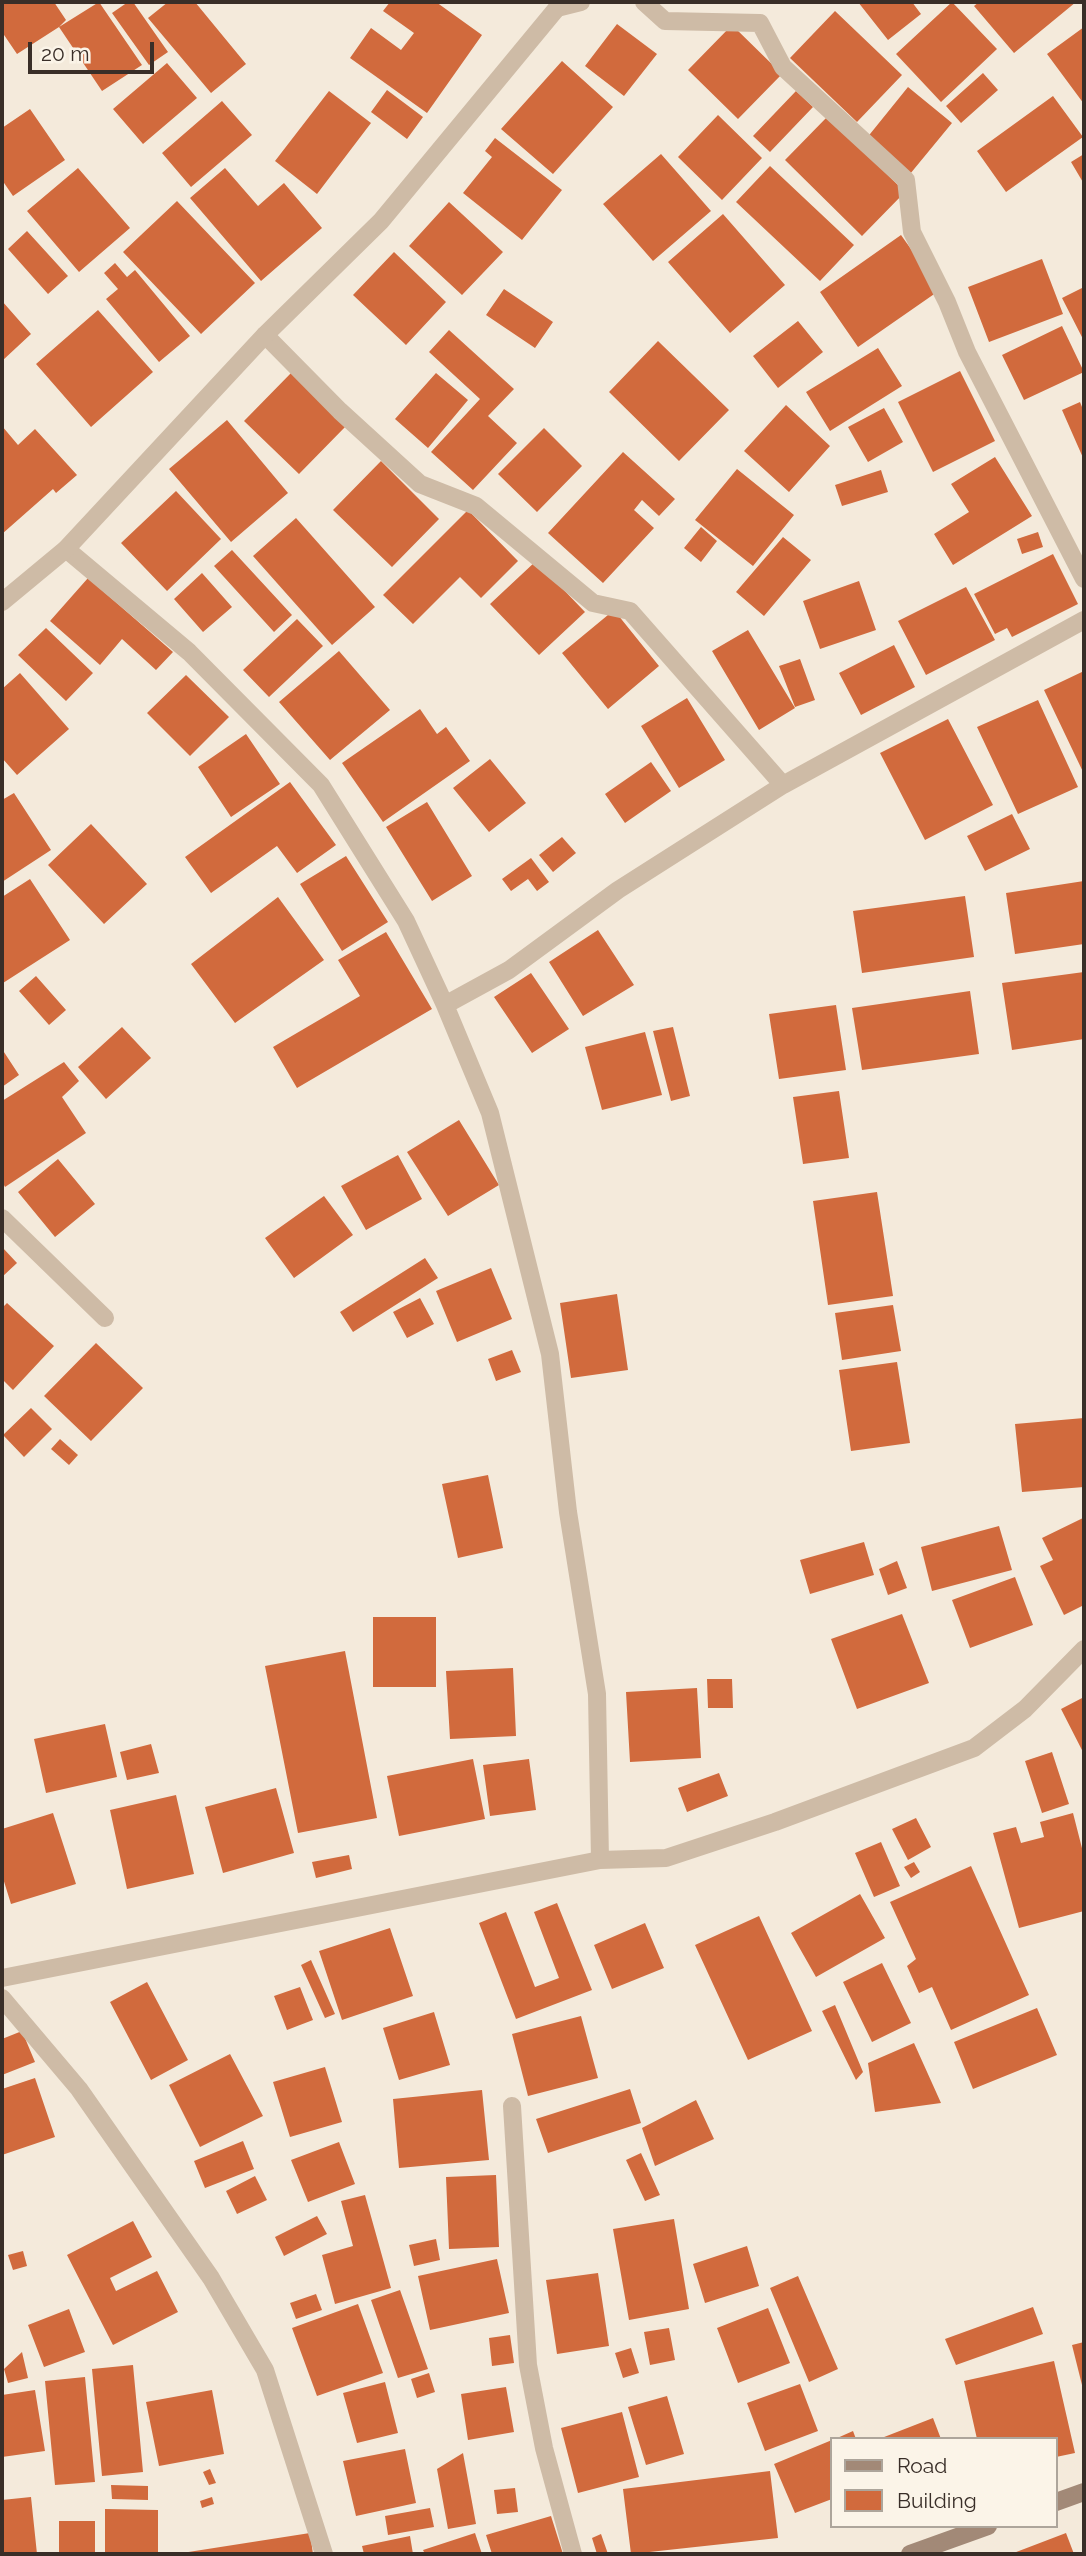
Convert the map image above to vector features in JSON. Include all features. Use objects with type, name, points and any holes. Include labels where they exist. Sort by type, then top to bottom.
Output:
[{"type":"main road","points":[[1058,2501],[1084,2492]]},
{"type":"main road","points":[[910,2554],[982,2528]]},
{"type":"street","points":[[2,602],[66,549],[265,335],[381,221],[559,5],[581,2]]},
{"type":"street","points":[[644,2],[665,21],[761,23],[783,67],[906,180],[912,232],[947,302],[967,352],[1084,579]]},
{"type":"street","points":[[265,335],[340,411],[421,484],[476,506],[593,603],[630,611],[783,785]]},
{"type":"street","points":[[66,549],[189,652],[321,785],[406,920],[491,1113],[550,1354],[568,1512],[597,1694],[600,1860]]},
{"type":"street","points":[[445,1005],[509,970],[618,890],[783,785],[1084,620]]},
{"type":"street","points":[[2,1218],[105,1318]]},
{"type":"street","points":[[2,1978],[600,1860],[666,1858],[775,1822],[974,1748],[1025,1709],[1084,1649]]},
{"type":"street","points":[[2,1998],[79,2089],[211,2278],[265,2370],[324,2554]]},
{"type":"street","points":[[512,2106],[528,2365],[544,2448],[573,2554]]},
{"type":"building","points":[[2,2],[54,2],[66,20],[17,54],[2,32]]},
{"type":"building","points":[[99,2],[142,65],[102,91],[59,27]]},
{"type":"building","points":[[128,2],[133,2],[168,52],[149,65],[112,13]]},
{"type":"building","points":[[168,2],[195,2],[246,64],[211,93],[148,18]]},
{"type":"building","points":[[390,2],[436,2],[482,35],[427,113],[350,58],[371,28],[401,50],[414,33],[383,11]]},
{"type":"building","points":[[858,2],[912,2],[921,14],[888,40]]},
{"type":"building","points":[[952,2],[997,49],[941,102],[896,54]]},
{"type":"building","points":[[979,2],[1076,2],[1014,53],[974,6]]},
{"type":"building","points":[[835,11],[902,75],[857,122],[790,58]]},
{"type":"building","points":[[617,24],[657,54],[624,96],[585,66]]},
{"type":"building","points":[[732,25],[782,74],[738,119],[688,70]]},
{"type":"building","points":[[1084,27],[1084,104],[1047,54]]},
{"type":"building","points":[[562,61],[613,107],[553,174],[501,129]]},
{"type":"building","points":[[167,63],[197,98],[143,144],[113,109]]},
{"type":"building","points":[[983,73],[998,90],[961,123],[946,106]]},
{"type":"building","points":[[908,87],[952,123],[910,174],[866,139]]},
{"type":"building","points":[[387,90],[423,117],[407,139],[371,112]]},
{"type":"building","points":[[329,91],[371,123],[317,194],[275,161]]},
{"type":"building","points":[[796,91],[813,107],[770,152],[753,136]]},
{"type":"building","points":[[1053,96],[1083,137],[1006,192],[977,151]]},
{"type":"building","points":[[222,101],[252,135],[191,187],[162,153]]},
{"type":"building","points":[[30,109],[65,160],[13,196],[2,180],[2,128]]},
{"type":"building","points":[[718,115],[762,158],[722,200],[678,157]]},
{"type":"building","points":[[828,116],[905,192],[862,236],[785,160]]},
{"type":"building","points":[[495,138],[562,190],[522,240],[463,193],[492,157],[485,151]]},
{"type":"building","points":[[661,154],[711,211],[653,261],[603,204]]},
{"type":"building","points":[[1084,154],[1084,184],[1071,162]]},
{"type":"building","points":[[770,166],[854,245],[820,281],[736,202]]},
{"type":"building","points":[[78,168],[130,228],[79,272],[27,211]]},
{"type":"building","points":[[225,168],[258,206],[284,183],[322,228],[261,281],[190,198]]},
{"type":"building","points":[[177,201],[255,283],[201,334],[123,252]]},
{"type":"building","points":[[449,202],[503,252],[462,295],[409,246]]},
{"type":"building","points":[[723,214],[785,285],[730,333],[668,262]]},
{"type":"building","points":[[27,231],[68,276],[48,294],[8,249]]},
{"type":"building","points":[[901,235],[940,290],[858,347],[820,292]]},
{"type":"building","points":[[394,252],[446,302],[406,345],[353,295]]},
{"type":"building","points":[[1042,259],[1063,314],[989,342],[968,287]]},
{"type":"building","points":[[115,263],[127,277],[135,270],[190,336],[159,362],[106,299],[118,289],[104,273]]},
{"type":"building","points":[[1084,287],[1084,341],[1062,298]]},
{"type":"building","points":[[504,289],[553,322],[535,348],[486,315]]},
{"type":"building","points":[[2,301],[31,334],[2,361]]},
{"type":"building","points":[[98,310],[153,372],[91,427],[36,364]]},
{"type":"building","points":[[798,321],[823,352],[778,388],[753,356]]},
{"type":"building","points":[[1062,326],[1084,372],[1024,400],[1002,355]]},
{"type":"building","points":[[449,330],[514,389],[488,416],[517,443],[473,490],[431,452],[480,399],[429,352]]},
{"type":"building","points":[[658,341],[729,410],[679,461],[609,392]]},
{"type":"building","points":[[878,348],[902,386],[830,431],[806,392]]},
{"type":"building","points":[[960,371],[995,441],[933,472],[898,402]]},
{"type":"building","points":[[292,372],[346,426],[299,474],[244,421]]},
{"type":"building","points":[[436,373],[468,400],[428,448],[395,419]]},
{"type":"building","points":[[1080,402],[1084,412],[1084,460],[1062,410]]},
{"type":"building","points":[[786,405],[830,446],[789,492],[744,451]]},
{"type":"building","points":[[884,408],[903,442],[868,462],[848,427]]},
{"type":"building","points":[[227,420],[288,493],[231,542],[169,469]]},
{"type":"building","points":[[2,426],[18,445],[35,429],[77,475],[56,493],[53,489],[2,534]]},
{"type":"building","points":[[544,428],[582,466],[537,512],[498,474]]},
{"type":"building","points":[[623,452],[675,499],[659,516],[642,500],[634,510],[654,528],[603,583],[548,533]]},
{"type":"building","points":[[995,457],[1032,516],[953,565],[934,534],[969,512],[951,484]]},
{"type":"building","points":[[381,461],[439,519],[392,567],[333,510]]},
{"type":"building","points":[[737,469],[794,515],[753,566],[695,520]]},
{"type":"building","points":[[881,470],[888,492],[842,506],[835,485]]},
{"type":"building","points":[[176,491],[221,539],[167,591],[121,543]]},
{"type":"building","points":[[468,510],[518,561],[481,598],[460,577],[413,624],[383,595]]},
{"type":"building","points":[[296,518],[375,607],[332,645],[253,556]]},
{"type":"building","points":[[701,527],[717,541],[701,562],[684,548]]},
{"type":"building","points":[[1038,532],[1043,547],[1022,554],[1017,539]]},
{"type":"building","points":[[783,537],[811,560],[764,616],[736,592]]},
{"type":"building","points":[[232,550],[292,615],[274,632],[214,566]]},
{"type":"building","points":[[1053,554],[1078,604],[1012,637],[1007,628],[995,634],[974,594]]},
{"type":"building","points":[[536,561],[585,612],[539,655],[490,604]]},
{"type":"building","points":[[202,573],[232,607],[203,632],[174,599]]},
{"type":"building","points":[[88,578],[173,652],[156,670],[122,639],[100,665],[50,621]]},
{"type":"building","points":[[859,581],[876,630],[820,649],[803,601]]},
{"type":"building","points":[[966,587],[995,640],[926,675],[898,621]]},
{"type":"building","points":[[614,610],[659,666],[608,709],[562,653]]},
{"type":"building","points":[[297,619],[323,646],[269,697],[243,670]]},
{"type":"building","points":[[46,628],[93,673],[66,701],[18,655]]},
{"type":"building","points":[[748,630],[795,708],[759,730],[712,651]]},
{"type":"building","points":[[894,645],[915,687],[861,715],[839,673]]},
{"type":"building","points":[[339,651],[390,710],[330,760],[279,702]]},
{"type":"building","points":[[800,659],[815,700],[795,707],[779,666]]},
{"type":"building","points":[[1084,671],[1084,774],[1044,690]]},
{"type":"building","points":[[20,673],[69,729],[17,775],[2,758],[2,689]]},
{"type":"building","points":[[186,675],[229,717],[190,756],[147,713]]},
{"type":"building","points":[[687,698],[725,760],[679,788],[641,726]]},
{"type":"building","points":[[1038,700],[1078,787],[1018,814],[977,727]]},
{"type":"building","points":[[420,709],[437,734],[446,727],[470,761],[383,822],[342,763]]},
{"type":"building","points":[[948,719],[993,805],[925,840],[880,753]]},
{"type":"building","points":[[246,734],[280,784],[231,817],[198,767]]},
{"type":"building","points":[[490,759],[526,803],[489,832],[453,788]]},
{"type":"building","points":[[651,762],[671,791],[625,823],[605,794]]},
{"type":"building","points":[[290,782],[336,845],[297,873],[277,846],[211,893],[185,857]]},
{"type":"building","points":[[14,793],[51,850],[2,882],[2,800]]},
{"type":"building","points":[[427,802],[472,876],[432,901],[386,827]]},
{"type":"building","points":[[1012,814],[1030,849],[985,871],[967,836]]},
{"type":"building","points":[[91,824],[147,884],[104,924],[48,865]]},
{"type":"building","points":[[562,837],[576,853],[553,872],[539,855]]},
{"type":"building","points":[[346,856],[388,922],[342,951],[300,884]]},
{"type":"building","points":[[531,858],[549,882],[537,891],[528,879],[511,891],[502,879]]},
{"type":"building","points":[[30,879],[70,940],[3,983],[2,897]]},
{"type":"building","points":[[1084,881],[1084,944],[1015,954],[1006,893]]},
{"type":"building","points":[[965,896],[974,957],[862,973],[853,911]]},
{"type":"building","points":[[278,897],[324,960],[235,1023],[191,964]]},
{"type":"building","points":[[598,930],[634,985],[583,1016],[549,962]]},
{"type":"building","points":[[386,932],[432,1009],[297,1088],[273,1047],[360,996],[338,960]]},
{"type":"building","points":[[1084,972],[1084,1039],[1012,1050],[1002,983]]},
{"type":"building","points":[[531,973],[569,1029],[532,1053],[494,997]]},
{"type":"building","points":[[36,976],[66,1010],[49,1025],[19,991]]},
{"type":"building","points":[[970,991],[979,1054],[862,1070],[852,1008]]},
{"type":"building","points":[[836,1005],[846,1070],[779,1079],[769,1014]]},
{"type":"building","points":[[122,1027],[151,1058],[106,1099],[78,1067]]},
{"type":"building","points":[[673,1027],[690,1096],[671,1101],[653,1031]]},
{"type":"building","points":[[645,1032],[662,1095],[602,1110],[585,1047]]},
{"type":"building","points":[[2,1049],[19,1075],[2,1087]]},
{"type":"building","points":[[64,1062],[79,1081],[62,1097],[86,1133],[5,1187],[2,1181],[2,1101]]},
{"type":"building","points":[[839,1091],[849,1158],[803,1164],[793,1097]]},
{"type":"building","points":[[459,1120],[499,1185],[448,1216],[407,1152]]},
{"type":"building","points":[[398,1155],[422,1199],[366,1230],[341,1186]]},
{"type":"building","points":[[58,1159],[95,1204],[55,1237],[18,1192]]},
{"type":"building","points":[[877,1192],[893,1296],[828,1305],[813,1201]]},
{"type":"building","points":[[324,1196],[353,1235],[294,1278],[265,1238]]},
{"type":"building","points":[[2,1247],[17,1263],[2,1277]]},
{"type":"building","points":[[425,1258],[438,1278],[353,1332],[340,1312]]},
{"type":"building","points":[[491,1268],[512,1319],[457,1342],[436,1291]]},
{"type":"building","points":[[617,1294],[628,1370],[571,1378],[560,1303]]},
{"type":"building","points":[[420,1298],[434,1324],[407,1338],[393,1312]]},
{"type":"building","points":[[7,1303],[54,1346],[13,1390],[2,1379],[2,1308]]},
{"type":"building","points":[[893,1305],[901,1351],[842,1360],[835,1313]]},
{"type":"building","points":[[96,1343],[143,1388],[91,1441],[44,1396]]},
{"type":"building","points":[[512,1350],[521,1372],[496,1381],[488,1359]]},
{"type":"building","points":[[897,1362],[910,1443],[851,1451],[839,1370]]},
{"type":"building","points":[[31,1408],[52,1429],[24,1457],[3,1435]]},
{"type":"building","points":[[1084,1418],[1084,1487],[1022,1492],[1015,1424]]},
{"type":"building","points":[[60,1439],[78,1455],[69,1465],[51,1449]]},
{"type":"building","points":[[488,1475],[503,1548],[458,1558],[442,1484]]},
{"type":"building","points":[[1083,1518],[1084,1605],[1064,1615],[1040,1566],[1053,1560],[1042,1538]]},
{"type":"building","points":[[999,1526],[1012,1570],[932,1591],[921,1547]]},
{"type":"building","points":[[864,1542],[874,1575],[810,1594],[800,1560]]},
{"type":"building","points":[[897,1561],[907,1588],[888,1595],[879,1569]]},
{"type":"building","points":[[1015,1577],[1033,1625],[970,1648],[952,1600]]},
{"type":"building","points":[[902,1614],[929,1683],[857,1709],[831,1639]]},
{"type":"building","points":[[373,1617],[436,1617],[436,1687],[373,1687]]},
{"type":"building","points":[[345,1651],[377,1818],[298,1833],[265,1666]]},
{"type":"building","points":[[513,1668],[516,1736],[450,1739],[446,1671]]},
{"type":"building","points":[[707,1679],[732,1679],[733,1708],[708,1708]]},
{"type":"building","points":[[697,1688],[701,1758],[630,1762],[626,1692]]},
{"type":"building","points":[[1084,1697],[1084,1754],[1061,1709]]},
{"type":"building","points":[[105,1724],[117,1777],[46,1793],[34,1739]]},
{"type":"building","points":[[151,1744],[159,1773],[127,1780],[120,1752]]},
{"type":"building","points":[[1052,1752],[1069,1804],[1042,1813],[1025,1761]]},
{"type":"building","points":[[473,1759],[485,1819],[399,1836],[387,1776]]},
{"type":"building","points":[[529,1759],[536,1810],[490,1816],[483,1765]]},
{"type":"building","points":[[719,1773],[728,1796],[687,1812],[678,1788]]},
{"type":"building","points":[[276,1788],[294,1853],[223,1873],[205,1807]]},
{"type":"building","points":[[176,1795],[194,1874],[127,1889],[110,1810]]},
{"type":"building","points":[[53,1813],[76,1884],[11,1904],[2,1875],[2,1829]]},
{"type":"building","points":[[1073,1813],[1084,1856],[1084,1911],[1019,1928],[993,1833],[1016,1827],[1021,1843],[1044,1837],[1040,1822]]},
{"type":"building","points":[[916,1818],[931,1847],[908,1860],[892,1829]]},
{"type":"building","points":[[881,1842],[900,1886],[874,1897],[855,1853]]},
{"type":"building","points":[[349,1855],[352,1869],[316,1878],[312,1862]]},
{"type":"building","points":[[914,1862],[920,1872],[911,1878],[904,1867]]},
{"type":"building","points":[[971,1866],[1029,1995],[951,2030],[932,1987],[919,1993],[907,1966],[916,1959],[890,1902]]},
{"type":"building","points":[[860,1894],[885,1938],[816,1977],[791,1933]]},
{"type":"building","points":[[557,1903],[592,1990],[516,2019],[479,1923],[506,1912],[535,1987],[559,1978],[534,1912]]},
{"type":"building","points":[[759,1916],[812,2031],[748,2060],[695,1945]]},
{"type":"building","points":[[645,1923],[664,1968],[612,1989],[594,1945]]},
{"type":"building","points":[[390,1928],[413,1996],[342,2020],[319,1951]]},
{"type":"building","points":[[311,1960],[335,2014],[325,2018],[301,1965]]},
{"type":"building","points":[[882,1963],[911,2023],[872,2042],[843,1982]]},
{"type":"building","points":[[147,1982],[188,2060],[151,2080],[110,2002]]},
{"type":"building","points":[[300,1987],[313,2020],[287,2030],[274,1996]]},
{"type":"building","points":[[835,2005],[863,2072],[856,2080],[822,2011]]},
{"type":"building","points":[[1037,2008],[1057,2055],[973,2089],[954,2042]]},
{"type":"building","points":[[434,2012],[450,2065],[399,2080],[383,2028]]},
{"type":"building","points":[[581,2016],[598,2078],[528,2096],[512,2034]]},
{"type":"building","points":[[22,2031],[35,2062],[2,2075],[2,2039]]},
{"type":"building","points":[[914,2043],[941,2103],[875,2112],[868,2063]]},
{"type":"building","points":[[230,2054],[263,2116],[200,2147],[169,2085]]},
{"type":"building","points":[[325,2067],[342,2122],[290,2137],[273,2082]]},
{"type":"building","points":[[35,2078],[55,2137],[2,2155],[2,2089]]},
{"type":"building","points":[[630,2089],[641,2123],[548,2153],[536,2119]]},
{"type":"building","points":[[482,2090],[489,2160],[399,2168],[393,2099]]},
{"type":"building","points":[[696,2100],[714,2139],[655,2166],[642,2128]]},
{"type":"building","points":[[243,2141],[254,2169],[205,2188],[194,2161]]},
{"type":"building","points":[[339,2142],[355,2184],[308,2202],[291,2160]]},
{"type":"building","points":[[641,2153],[660,2195],[645,2201],[626,2160]]},
{"type":"building","points":[[496,2175],[499,2247],[449,2249],[446,2177]]},
{"type":"building","points":[[255,2176],[267,2200],[237,2214],[226,2191]]},
{"type":"building","points":[[365,2195],[391,2288],[335,2304],[322,2255],[353,2246],[341,2201]]},
{"type":"building","points":[[317,2216],[327,2234],[284,2256],[275,2237]]},
{"type":"building","points":[[674,2219],[689,2309],[629,2320],[613,2229]]},
{"type":"building","points":[[133,2221],[152,2257],[110,2278],[116,2291],[157,2271],[178,2312],[113,2345],[67,2255]]},
{"type":"building","points":[[436,2239],[440,2260],[414,2266],[409,2245]]},
{"type":"building","points":[[747,2246],[759,2286],[705,2303],[693,2264]]},
{"type":"building","points":[[23,2251],[27,2266],[13,2270],[8,2255]]},
{"type":"building","points":[[497,2259],[509,2313],[430,2330],[418,2276]]},
{"type":"building","points":[[598,2273],[609,2346],[557,2354],[546,2280]]},
{"type":"building","points":[[798,2276],[838,2369],[809,2382],[770,2288]]},
{"type":"building","points":[[400,2290],[428,2369],[398,2378],[371,2300]]},
{"type":"building","points":[[316,2294],[322,2310],[296,2319],[290,2303]]},
{"type":"building","points":[[358,2304],[383,2373],[317,2396],[292,2328]]},
{"type":"building","points":[[1033,2307],[1043,2334],[956,2365],[945,2339]]},
{"type":"building","points":[[768,2308],[790,2363],[738,2383],[717,2328]]},
{"type":"building","points":[[69,2309],[85,2352],[44,2367],[28,2325]]},
{"type":"building","points":[[669,2328],[675,2360],[650,2365],[644,2332]]},
{"type":"building","points":[[510,2335],[514,2363],[492,2366],[489,2338]]},
{"type":"building","points":[[1084,2342],[1084,2389],[1083,2389],[1072,2345]]},
{"type":"building","points":[[631,2348],[639,2373],[623,2378],[615,2353]]},
{"type":"building","points":[[22,2352],[28,2378],[8,2383],[4,2369]]},
{"type":"building","points":[[1054,2361],[1075,2453],[1058,2457],[1058,2437],[977,2437],[964,2381]]},
{"type":"building","points":[[133,2365],[143,2472],[102,2476],[92,2369]]},
{"type":"building","points":[[429,2373],[435,2392],[417,2398],[411,2379]]},
{"type":"building","points":[[85,2377],[95,2482],[55,2485],[45,2381]]},
{"type":"building","points":[[385,2382],[398,2433],[357,2443],[343,2393]]},
{"type":"building","points":[[800,2384],[818,2431],[765,2451],[747,2403]]},
{"type":"building","points":[[506,2387],[514,2432],[468,2440],[461,2394]]},
{"type":"building","points":[[35,2390],[45,2451],[2,2457],[2,2395]]},
{"type":"building","points":[[212,2390],[224,2454],[159,2466],[146,2402]]},
{"type":"building","points":[[667,2396],[684,2454],[646,2465],[628,2407]]},
{"type":"building","points":[[622,2412],[639,2477],[578,2493],[561,2428]]},
{"type":"building","points":[[933,2418],[940,2437],[884,2437]]},
{"type":"building","points":[[853,2431],[855,2437],[840,2437]]},
{"type":"building","points":[[830,2441],[830,2500],[795,2513],[774,2464]]},
{"type":"building","points":[[405,2449],[416,2503],[356,2516],[343,2461]]},
{"type":"building","points":[[463,2453],[476,2524],[448,2529],[437,2469]]},
{"type":"building","points":[[210,2469],[216,2483],[209,2485],[203,2472]]},
{"type":"building","points":[[770,2471],[778,2538],[631,2554],[623,2489]]},
{"type":"building","points":[[111,2485],[148,2486],[148,2500],[112,2499]]},
{"type":"building","points":[[515,2488],[518,2512],[497,2514],[494,2490]]},
{"type":"building","points":[[31,2497],[37,2554],[2,2554],[2,2500]]},
{"type":"building","points":[[212,2497],[214,2504],[202,2508],[200,2501]]},
{"type":"building","points":[[430,2508],[434,2527],[388,2535],[385,2516]]},
{"type":"building","points":[[105,2509],[158,2510],[158,2554],[105,2554]]},
{"type":"building","points":[[551,2516],[563,2554],[492,2554],[486,2535]]},
{"type":"building","points":[[59,2521],[95,2521],[95,2554],[59,2554]]},
{"type":"building","points":[[310,2533],[313,2554],[182,2554],[182,2553]]},
{"type":"building","points":[[475,2533],[482,2554],[425,2554],[423,2550]]},
{"type":"building","points":[[1066,2533],[1074,2554],[1011,2554]]},
{"type":"building","points":[[601,2534],[608,2554],[597,2554],[592,2538]]},
{"type":"building","points":[[410,2536],[413,2554],[364,2554],[362,2546]]}]
